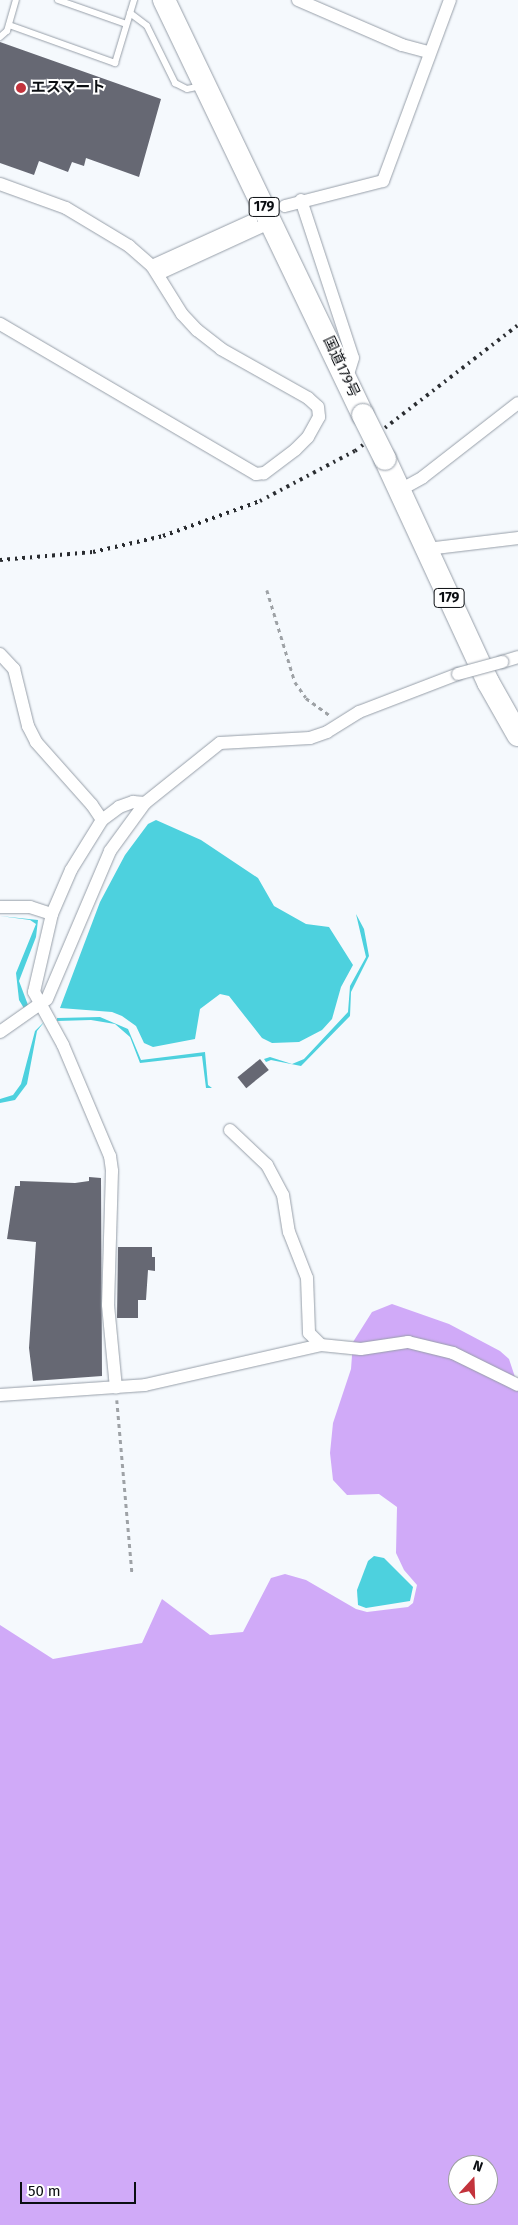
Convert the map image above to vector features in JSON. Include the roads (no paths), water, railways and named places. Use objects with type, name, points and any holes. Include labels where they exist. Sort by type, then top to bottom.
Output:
[{"type":"highway","name":"国道179号","points":[[164,0],[347,378],[363,415],[386,459],[488,682],[518,734]]},
{"type":"street","points":[[298,0],[402,45],[429,52]]},
{"type":"street","points":[[155,270],[300,200],[382,181],[450,0]]},
{"type":"street","points":[[0,184],[92,222],[155,270],[182,314],[197,330],[221,349],[308,398],[318,407],[320,417],[308,437],[264,473],[256,474],[0,324]]},
{"type":"street","points":[[300,200],[353,358],[347,378]]},
{"type":"street","points":[[155,270],[269,216]]},
{"type":"street","points":[[400,490],[423,476],[518,403]]},
{"type":"street","points":[[427,549],[518,538]]},
{"type":"street","points":[[0,654],[14,669],[28,726],[36,742],[92,804],[102,820]]},
{"type":"street","points":[[0,1032],[40,1006],[47,999],[110,851],[145,802],[220,743],[310,738],[358,712],[458,674],[518,657]]},
{"type":"street","points":[[116,1388],[108,1304],[112,1171],[110,1156],[63,1045],[40,1006],[34,992],[34,982],[52,914],[70,870],[102,820],[119,807],[134,802],[145,802]]},
{"type":"street","points":[[0,907],[30,906],[52,914]]},
{"type":"street","points":[[230,1130],[267,1165],[283,1194],[289,1232],[307,1278],[308,1333],[321,1345]]},
{"type":"street","points":[[0,1395],[145,1385],[321,1345],[362,1350],[408,1342],[430,1346],[518,1384]]},
{"type":"lane","points":[[0,36],[9,25],[16,0]]},
{"type":"lane","points":[[58,0],[126,24]]},
{"type":"lane","points":[[9,25],[114,63],[134,0]]},
{"type":"lane","points":[[130,13],[147,26],[175,83],[187,90],[206,84]]},
{"type":"water","points":[[156,820],[201,840],[258,878],[274,906],[306,924],[329,927],[353,965],[341,987],[332,1019],[322,1030],[299,1042],[272,1043],[262,1038],[229,996],[220,994],[200,1009],[195,1039],[153,1047],[144,1043],[136,1026],[122,1016],[112,1012],[60,1008],[100,902],[125,855],[148,824]]},
{"type":"water","points":[[356,914],[364,929],[369,956],[351,992],[350,1016],[301,1066],[271,1060],[266,1062],[264,1059],[270,1057],[292,1064],[304,1059],[348,1012],[350,986],[366,957]]},
{"type":"water","points":[[0,916],[38,920],[36,937],[19,981],[28,1005],[25,1010],[19,1000],[16,973],[36,924],[30,920]]},
{"type":"water","points":[[100,1017],[128,1029],[141,1060],[205,1052],[208,1085],[212,1088],[206,1088],[202,1056],[140,1063],[130,1037],[115,1024],[91,1020],[57,1021],[57,1018]]},
{"type":"water","points":[[45,1021],[37,1031],[27,1084],[15,1100],[0,1103],[0,1099],[13,1095],[21,1084],[35,1031]]},
{"type":"water","points":[[374,1556],[384,1558],[413,1587],[410,1601],[366,1608],[358,1605],[357,1590],[368,1561]]},
{"type":"railway","points":[[0,560],[93,552],[163,536],[260,501],[355,451],[518,325]]},
{"type":"place","name":"エスマート","points":[[21,88]]}]
